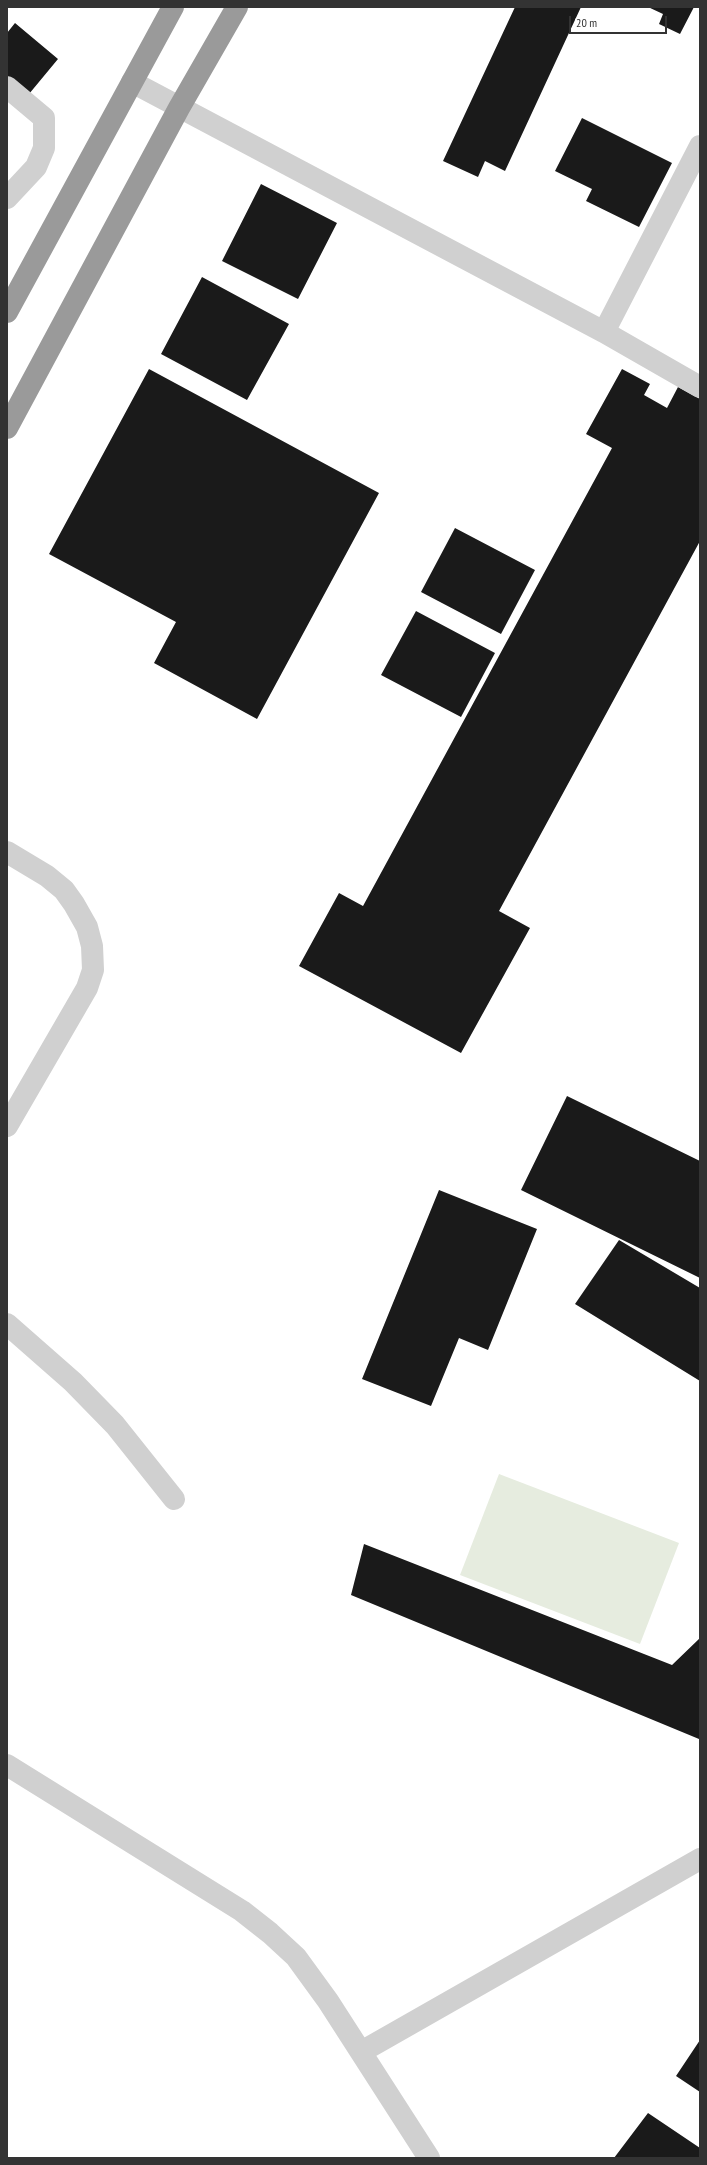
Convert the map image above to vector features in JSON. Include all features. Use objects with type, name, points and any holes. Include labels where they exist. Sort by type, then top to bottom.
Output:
[{"type":"highway","points":[[7,312],[173,7]]},
{"type":"highway","points":[[7,428],[179,108],[237,7]]},
{"type":"street","points":[[132,82],[604,332],[700,387]]},
{"type":"street","points":[[7,87],[44,118],[44,148],[36,167],[7,198]]},
{"type":"street","points":[[604,332],[700,146]]},
{"type":"street","points":[[7,852],[47,876],[64,890],[87,927],[92,946],[93,970],[87,988],[7,1126]]},
{"type":"street","points":[[7,1324],[73,1382],[115,1425],[174,1499]]},
{"type":"street","points":[[7,1765],[242,1912],[270,1933],[296,1957],[361,2052],[429,2158]]},
{"type":"street","points":[[361,2052],[700,1859]]},
{"type":"shaded area","points":[[499,1474],[679,1543],[640,1644],[460,1575]]},
{"type":"building","points":[[515,7],[581,7],[505,171],[485,161],[478,177],[443,161]]},
{"type":"building","points":[[648,7],[694,7],[680,34],[659,24],[663,14]]},
{"type":"building","points":[[15,23],[58,59],[29,94],[7,76],[7,33]]},
{"type":"building","points":[[582,118],[672,163],[639,227],[586,201],[592,189],[555,171]]},
{"type":"building","points":[[261,184],[337,223],[298,299],[222,261]]},
{"type":"building","points":[[202,277],[289,324],[247,400],[161,354]]},
{"type":"building","points":[[149,369],[379,493],[257,719],[154,663],[176,622],[49,554]]},
{"type":"building","points":[[622,369],[650,384],[644,395],[667,408],[678,387],[700,399],[700,541],[499,911],[530,928],[461,1053],[299,966],[339,893],[363,906],[612,448],[586,434]]},
{"type":"building","points":[[455,528],[535,570],[501,634],[421,592]]},
{"type":"building","points":[[416,611],[495,653],[461,717],[381,675]]},
{"type":"building","points":[[567,1096],[700,1161],[700,1278],[521,1190]]},
{"type":"building","points":[[439,1190],[537,1229],[488,1350],[459,1338],[431,1406],[362,1379]]},
{"type":"building","points":[[619,1240],[700,1288],[700,1381],[575,1304]]},
{"type":"building","points":[[364,1544],[672,1665],[700,1638],[700,1738],[699,1739],[351,1595]]},
{"type":"building","points":[[700,2040],[700,2092],[676,2076]]},
{"type":"building","points":[[648,2113],[700,2148],[700,2158],[614,2158]]}]
